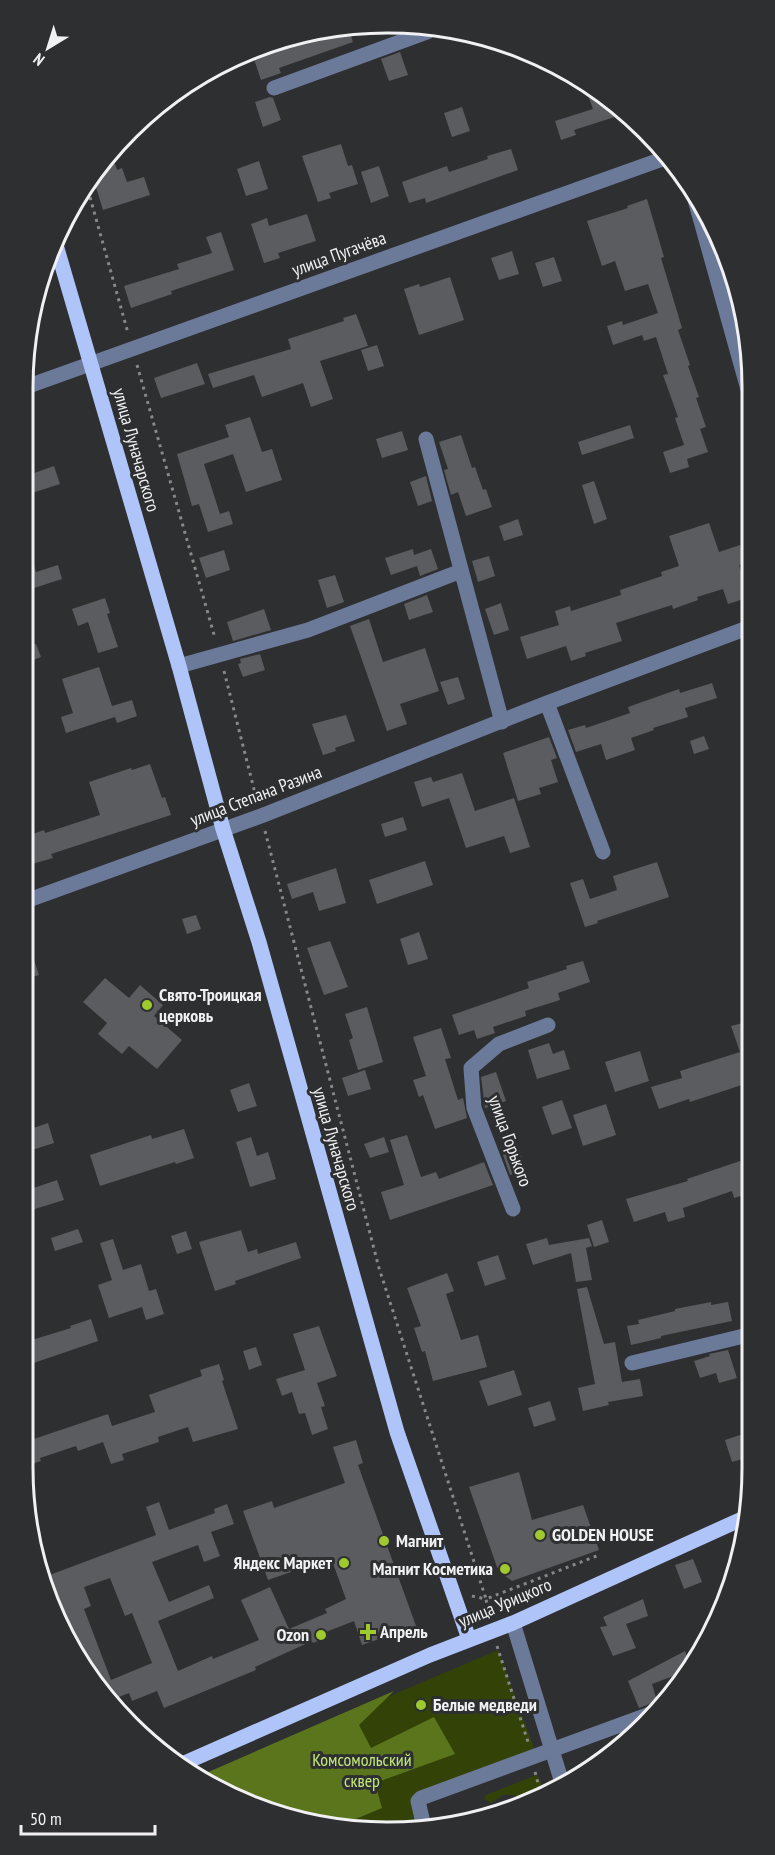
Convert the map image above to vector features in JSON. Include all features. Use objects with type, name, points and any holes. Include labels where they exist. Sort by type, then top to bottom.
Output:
[{"type":"main road","name":"улица Луначарского","points":[[59,254],[397,1432],[469,1639]]},
{"type":"main road","name":"улица Урицкого","points":[[189,1761],[469,1639],[513,1623],[738,1521]]},
{"type":"street","points":[[274,88],[420,35]]},
{"type":"street","name":"улица Пугачёва","points":[[33,384],[659,160]]},
{"type":"street","points":[[702,226],[741,360]]},
{"type":"street","points":[[426,439],[502,722]]},
{"type":"street","points":[[179,666],[308,630],[460,571]]},
{"type":"street","name":"улица Степана Разина","points":[[33,898],[261,816],[547,703],[742,630]]},
{"type":"street","points":[[547,703],[603,852]]},
{"type":"street","name":"улица Горького","points":[[513,1209],[474,1108],[471,1068],[499,1044],[548,1025]]},
{"type":"street","points":[[632,1363],[742,1336]]},
{"type":"street","points":[[513,1623],[560,1777]]},
{"type":"street","points":[[422,1820],[417,1805],[421,1798],[637,1719]]},
{"type":"path","points":[[90,196],[220,656],[379,1268],[486,1599],[492,1630],[540,1787]]},
{"type":"path","points":[[464,1594],[486,1599],[599,1555]]},
{"type":"green space","name":"Комсомольский сквер","points":[[498,1650],[535,1751],[413,1799],[419,1820],[411,1821],[341,1819],[296,1810],[252,1795],[208,1774]]},
{"type":"green space","points":[[394,1691],[359,1725],[371,1748],[434,1717],[455,1754],[375,1783],[382,1808],[353,1820],[318,1815],[274,1803],[207,1773]]},
{"type":"green space","points":[[537,1775],[541,1782],[542,1786],[517,1797],[515,1795],[503,1795],[491,1803],[484,1799],[486,1795]]},
{"type":"building","points":[[351,35],[353,42],[279,68],[281,73],[261,80],[254,59],[296,45]]},
{"type":"building","points":[[400,52],[408,75],[389,81],[381,59]]},
{"type":"building","points":[[588,96],[616,117],[574,130],[576,135],[561,140],[555,121],[593,109]]},
{"type":"building","points":[[273,98],[281,120],[263,127],[255,102]]},
{"type":"building","points":[[462,107],[470,131],[452,137],[444,113]]},
{"type":"building","points":[[341,144],[348,166],[352,165],[358,184],[329,193],[331,198],[318,202],[302,156]]},
{"type":"building","points":[[511,149],[518,170],[426,203],[425,198],[409,203],[402,182],[447,166],[449,172]]},
{"type":"building","points":[[259,161],[268,189],[246,196],[237,169]]},
{"type":"building","points":[[114,162],[117,170],[122,168],[127,182],[144,177],[150,195],[103,210],[96,187]]},
{"type":"building","points":[[379,166],[389,196],[371,203],[361,172]]},
{"type":"building","points":[[647,199],[664,257],[661,258],[682,328],[678,330],[690,365],[688,366],[699,397],[696,398],[706,427],[700,429],[708,452],[687,459],[689,467],[670,473],[663,452],[684,445],[675,418],[678,417],[663,375],[668,374],[656,337],[644,341],[642,335],[613,345],[607,326],[622,321],[623,325],[658,313],[648,284],[625,291],[615,261],[602,266],[587,221],[628,208],[627,206]]},
{"type":"building","points":[[307,214],[316,241],[278,253],[280,258],[264,263],[251,224],[267,218],[269,226]]},
{"type":"building","points":[[221,232],[234,270],[171,291],[172,294],[131,308],[124,286],[179,269],[177,264],[212,253],[206,237]]},
{"type":"building","points":[[512,251],[519,274],[499,280],[491,258]]},
{"type":"building","points":[[554,257],[562,281],[543,287],[535,263]]},
{"type":"building","points":[[450,277],[464,320],[419,335],[404,289],[419,284],[420,287]]},
{"type":"building","points":[[356,314],[368,346],[320,361],[333,399],[311,407],[303,383],[262,397],[254,375],[213,388],[208,374],[291,349],[288,339],[344,321],[343,318]]},
{"type":"building","points":[[377,345],[384,366],[368,371],[361,350]]},
{"type":"building","points":[[197,363],[205,384],[161,398],[154,378]]},
{"type":"building","points":[[250,417],[262,452],[272,449],[282,480],[246,492],[233,454],[204,464],[220,514],[229,511],[233,524],[208,532],[199,504],[192,506],[177,454],[229,437],[225,425]]},
{"type":"building","points":[[630,425],[634,438],[582,455],[578,442]]},
{"type":"building","points":[[402,431],[408,450],[382,458],[376,439]]},
{"type":"building","points":[[461,435],[472,468],[475,467],[492,507],[466,516],[458,492],[451,495],[444,470],[448,469],[439,442]]},
{"type":"building","points":[[54,466],[60,484],[33,493],[33,473]]},
{"type":"building","points":[[426,476],[432,501],[418,506],[410,482]]},
{"type":"building","points":[[594,481],[607,519],[594,524],[582,485]]},
{"type":"building","points":[[518,519],[523,535],[504,541],[499,526]]},
{"type":"building","points":[[709,523],[719,552],[740,545],[742,600],[728,604],[723,589],[697,597],[698,600],[673,609],[672,605],[616,623],[622,641],[585,653],[586,656],[571,661],[566,646],[527,659],[520,637],[559,625],[555,611],[570,606],[571,611],[621,595],[620,590],[662,576],[661,572],[679,566],[669,536]]},
{"type":"building","points":[[413,549],[414,555],[431,549],[438,569],[420,576],[417,566],[391,575],[385,558]]},
{"type":"building","points":[[224,550],[230,570],[206,578],[199,558]]},
{"type":"building","points":[[489,556],[495,576],[478,582],[472,561]]},
{"type":"building","points":[[33,563],[36,572],[58,565],[62,579],[33,588]]},
{"type":"building","points":[[335,575],[344,602],[327,608],[318,580]]},
{"type":"building","points":[[427,595],[433,612],[409,620],[404,604]]},
{"type":"building","points":[[105,598],[110,613],[107,614],[118,647],[98,653],[88,622],[78,626],[72,609]]},
{"type":"building","points":[[501,603],[509,630],[494,635],[485,609]]},
{"type":"building","points":[[264,609],[271,630],[233,641],[227,622]]},
{"type":"building","points":[[369,619],[383,662],[425,648],[439,691],[400,704],[407,724],[387,731],[350,626]]},
{"type":"building","points":[[36,644],[41,657],[33,660],[33,645]]},
{"type":"building","points":[[260,654],[265,670],[243,677],[238,664],[241,663],[240,659]]},
{"type":"building","points":[[99,667],[112,706],[132,700],[137,716],[117,723],[115,717],[66,733],[61,717],[73,713],[62,679]]},
{"type":"building","points":[[458,677],[465,699],[448,705],[440,682]]},
{"type":"building","points":[[712,683],[717,698],[685,708],[688,717],[631,738],[635,750],[606,760],[601,744],[576,752],[568,730],[585,725],[586,728],[630,713],[628,707],[679,689],[680,693]]},
{"type":"building","points":[[346,715],[355,741],[323,755],[312,724]]},
{"type":"building","points":[[704,736],[709,749],[694,754],[690,741]]},
{"type":"building","points":[[549,737],[557,758],[551,760],[558,782],[539,788],[541,794],[518,801],[503,753]]},
{"type":"building","points":[[150,764],[162,798],[165,797],[171,815],[51,854],[53,858],[33,864],[33,834],[44,830],[45,833],[100,815],[89,782],[131,768],[132,770]]},
{"type":"building","points":[[462,773],[475,811],[514,798],[530,847],[510,853],[504,836],[466,848],[449,798],[422,807],[414,782],[431,777],[433,782]]},
{"type":"building","points":[[403,817],[407,830],[385,837],[381,824]]},
{"type":"building","points":[[425,861],[433,885],[377,904],[369,880]]},
{"type":"building","points":[[657,862],[669,897],[585,927],[570,883],[583,879],[590,899],[617,890],[613,876]]},
{"type":"building","points":[[336,868],[346,903],[319,911],[313,892],[292,899],[287,884]]},
{"type":"building","points":[[196,915],[201,929],[187,934],[182,919]]},
{"type":"building","points":[[419,932],[428,959],[408,965],[400,939]]},
{"type":"building","points":[[330,941],[348,987],[324,995],[307,948]]},
{"type":"building","points":[[33,957],[39,975],[33,977]]},
{"type":"building","points":[[583,961],[590,982],[558,993],[560,1000],[525,1011],[526,1016],[493,1027],[495,1033],[477,1039],[474,1030],[459,1035],[452,1015],[529,988],[527,982],[567,969],[566,966]]},
{"type":"building","points":[[105,978],[129,998],[140,985],[163,1005],[154,1016],[182,1040],[157,1069],[129,1046],[122,1054],[98,1034],[107,1023],[83,1002]]},
{"type":"building","points":[[367,1007],[383,1062],[358,1070],[349,1040],[353,1038],[345,1014]]},
{"type":"building","points":[[742,1023],[742,1085],[690,1102],[689,1099],[659,1109],[651,1087],[682,1078],[680,1071],[740,1052],[731,1026]]},
{"type":"building","points":[[441,1028],[451,1058],[445,1059],[458,1100],[463,1098],[467,1118],[435,1129],[423,1095],[419,1097],[413,1080],[426,1076],[413,1037]]},
{"type":"building","points":[[549,1043],[553,1054],[564,1050],[570,1069],[537,1079],[528,1050]]},
{"type":"building","points":[[640,1051],[649,1081],[615,1092],[605,1062]]},
{"type":"building","points":[[365,1070],[371,1089],[348,1096],[342,1078]]},
{"type":"building","points":[[496,1072],[506,1101],[485,1108],[481,1077]]},
{"type":"building","points":[[249,1083],[257,1106],[238,1112],[230,1090]]},
{"type":"building","points":[[562,1100],[572,1128],[552,1135],[542,1107]]},
{"type":"building","points":[[606,1104],[616,1135],[583,1146],[573,1115]]},
{"type":"building","points":[[48,1123],[54,1143],[33,1150],[33,1128]]},
{"type":"building","points":[[184,1129],[194,1158],[100,1186],[90,1155],[151,1135],[152,1139]]},
{"type":"building","points":[[407,1135],[421,1177],[436,1172],[439,1179],[484,1162],[493,1185],[390,1220],[381,1192],[404,1185],[390,1140]]},
{"type":"building","points":[[251,1137],[257,1156],[268,1152],[276,1179],[250,1187],[236,1142]]},
{"type":"building","points":[[384,1137],[389,1152],[370,1158],[364,1144]]},
{"type":"building","points":[[518,1146],[526,1170],[510,1175],[502,1152]]},
{"type":"building","points":[[740,1161],[742,1196],[734,1198],[732,1191],[683,1208],[685,1217],[668,1222],[665,1212],[634,1222],[626,1199],[688,1181],[687,1179]]},
{"type":"building","points":[[57,1180],[64,1200],[33,1210],[33,1188]]},
{"type":"building","points":[[602,1220],[609,1242],[594,1247],[587,1225]]},
{"type":"building","points":[[78,1229],[83,1242],[55,1251],[51,1238]]},
{"type":"building","points":[[241,1230],[248,1252],[257,1249],[258,1254],[296,1242],[301,1258],[235,1281],[236,1284],[215,1291],[199,1242]]},
{"type":"building","points":[[186,1231],[192,1249],[177,1254],[171,1236]]},
{"type":"building","points":[[547,1238],[549,1245],[589,1238],[592,1246],[586,1248],[592,1280],[576,1282],[571,1253],[533,1265],[526,1244]]},
{"type":"building","points":[[113,1239],[123,1270],[141,1264],[149,1291],[156,1289],[164,1314],[146,1320],[142,1307],[109,1318],[98,1285],[112,1280],[100,1243]]},
{"type":"building","points":[[498,1255],[506,1279],[485,1286],[477,1262]]},
{"type":"building","points":[[447,1273],[454,1291],[446,1294],[461,1340],[478,1335],[487,1367],[433,1381],[425,1351],[422,1352],[414,1328],[421,1326],[407,1288]]},
{"type":"building","points":[[587,1287],[604,1344],[615,1342],[622,1382],[640,1379],[643,1396],[608,1402],[609,1405],[583,1411],[578,1388],[595,1384],[577,1289]]},
{"type":"building","points":[[711,1302],[711,1305],[728,1302],[732,1321],[661,1336],[661,1338],[631,1345],[627,1326],[639,1324],[638,1320],[675,1311],[675,1309]]},
{"type":"building","points":[[91,1319],[98,1341],[33,1363],[33,1340],[71,1328],[70,1326]]},
{"type":"building","points":[[319,1326],[337,1376],[317,1383],[325,1406],[321,1407],[328,1429],[312,1435],[305,1413],[299,1414],[292,1392],[282,1396],[276,1379],[305,1370],[293,1334]]},
{"type":"building","points":[[256,1347],[262,1365],[249,1370],[243,1351]]},
{"type":"building","points":[[728,1350],[737,1378],[719,1383],[716,1373],[700,1378],[694,1361],[710,1356],[709,1354]]},
{"type":"building","points":[[219,1364],[224,1380],[222,1381],[238,1429],[193,1442],[188,1427],[158,1437],[159,1442],[122,1454],[124,1460],[111,1464],[103,1442],[78,1451],[76,1446],[40,1458],[41,1461],[33,1464],[33,1439],[108,1414],[112,1426],[155,1412],[149,1395],[202,1376],[200,1370]]},
{"type":"building","points":[[514,1370],[522,1395],[488,1406],[479,1381]]},
{"type":"building","points":[[550,1401],[556,1420],[534,1427],[528,1408]]},
{"type":"building","points":[[742,1434],[742,1459],[732,1462],[725,1440]]},
{"type":"building","points":[[356,1440],[363,1463],[358,1465],[416,1626],[362,1645],[354,1621],[326,1632],[328,1637],[313,1643],[312,1641],[255,1667],[256,1670],[164,1708],[157,1691],[132,1701],[129,1693],[119,1697],[120,1700],[80,1645],[60,1603],[50,1575],[156,1535],[146,1507],[159,1502],[169,1530],[215,1513],[214,1509],[227,1504],[234,1524],[211,1532],[220,1556],[204,1562],[198,1545],[152,1562],[169,1602],[209,1585],[214,1598],[158,1621],[178,1671],[212,1656],[213,1659],[259,1640],[241,1600],[270,1587],[289,1629],[327,1613],[325,1609],[346,1599],[331,1558],[268,1580],[243,1511],[272,1501],[274,1508],[345,1483],[333,1447]],"holes":[[[110,1578],[125,1616],[132,1613],[152,1663],[111,1680],[84,1609],[91,1606],[84,1587]]]},
{"type":"building","name":"GOLDEN HOUSE","points":[[519,1472],[532,1520],[583,1505],[599,1550],[512,1581],[504,1575],[497,1567],[469,1487]]},
{"type":"building","points":[[693,1559],[702,1582],[684,1589],[675,1565]]},
{"type":"building","points":[[643,1599],[648,1616],[626,1624],[636,1648],[613,1656],[600,1627],[607,1626],[603,1617]]},
{"type":"building","points":[[685,1651],[687,1657],[674,1676],[652,1684],[656,1698],[652,1703],[639,1708],[628,1681]]},
{"type":"place","name":"Свято-Троицкая церковь","points":[[147,1005]]},
{"type":"place","name":"GOLDEN HOUSE","points":[[540,1535]]},
{"type":"place","name":"Магнит","points":[[384,1541]]},
{"type":"place","name":"Яндекс Маркет","points":[[344,1563]]},
{"type":"place","name":"Магнит Косметика","points":[[505,1569]]},
{"type":"place","name":"Апрель","points":[[368,1632]]},
{"type":"place","name":"Ozon","points":[[321,1635]]},
{"type":"place","name":"Белые медведи","points":[[421,1705]]}]
